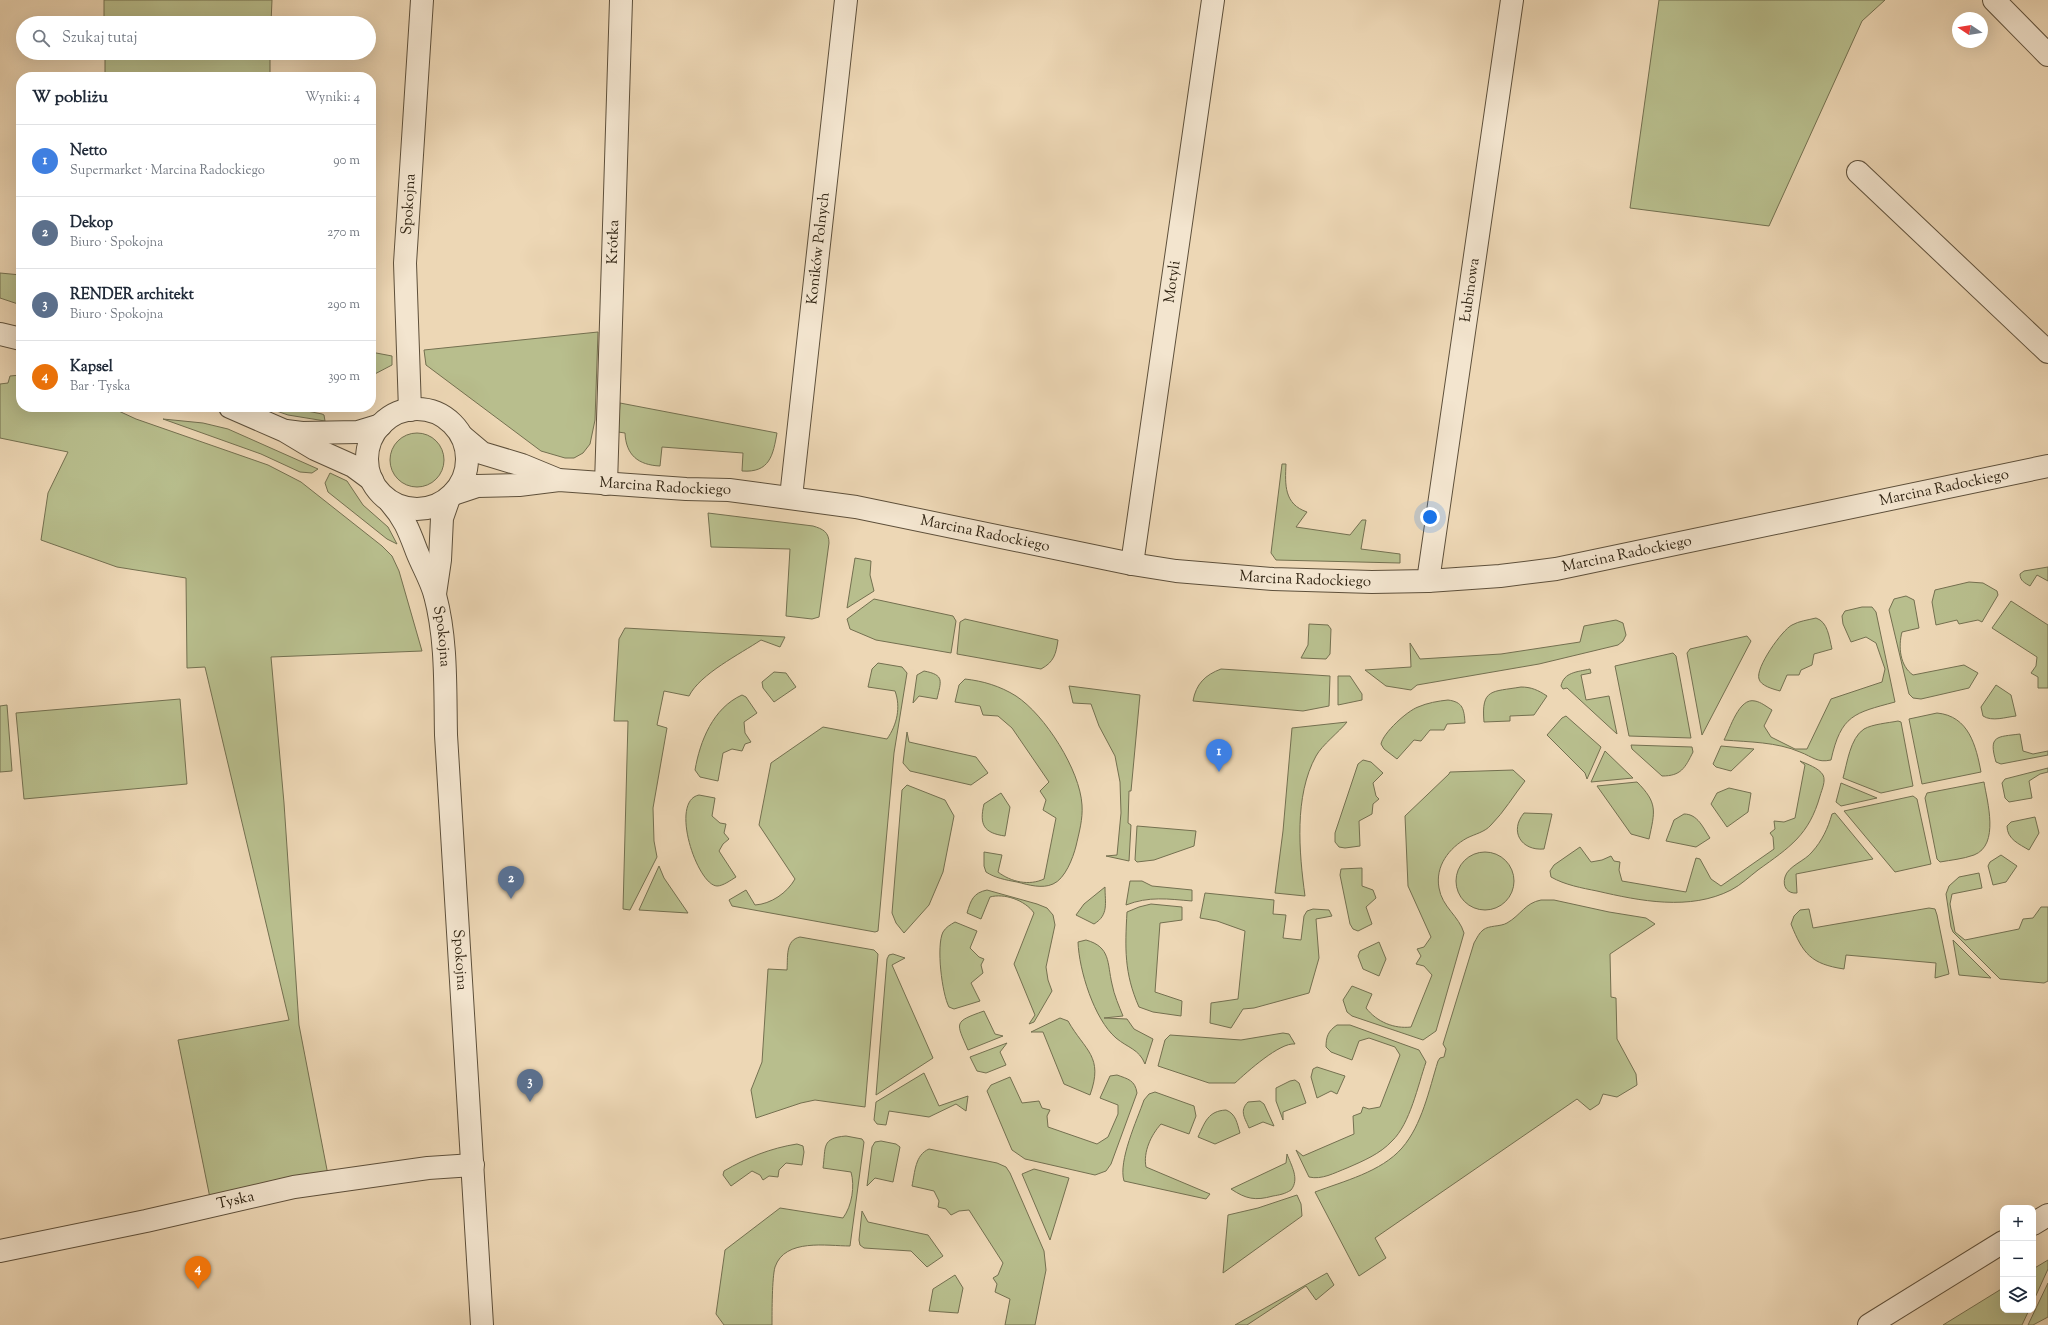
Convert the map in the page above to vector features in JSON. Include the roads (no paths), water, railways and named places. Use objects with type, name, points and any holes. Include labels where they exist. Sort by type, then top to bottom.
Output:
[{"type":"street","name":"Spokojna","points":[[410,410],[405,263],[422,0]]},
{"type":"street","name":"Krótka","points":[[606,484],[621,0]]},
{"type":"street","name":"Koników Polnych","points":[[791,497],[846,0]]},
{"type":"street","name":"Motyli","points":[[1132,564],[1213,0]]},
{"type":"street","name":"Łubinowa","points":[[1428,581],[1512,0]]},
{"type":"street","points":[[1994,0],[2048,55]]},
{"type":"street","points":[[1858,172],[2048,352]]},
{"type":"street","points":[[0,334],[16,338]]},
{"type":"street","points":[[285,431],[302,433],[358,432],[381,425],[398,413],[410,410],[423,409],[438,414],[448,420],[462,437],[468,457],[467,467],[462,483],[451,496],[433,507],[424,509],[404,508],[390,502],[380,493],[372,480],[368,467],[367,453],[371,441],[381,425]]},
{"type":"street","points":[[241,412],[285,431],[315,450],[353,466],[372,480]]},
{"type":"street","name":"Marcina Radockiego","points":[[462,437],[482,453],[522,465],[560,480]]},
{"type":"street","name":"Marcina Radockiego","points":[[451,496],[477,486],[519,485],[560,480],[606,484],[728,490],[791,497],[856,507],[1132,564],[1176,571],[1272,579],[1372,582],[1428,581],[1500,576],[1556,568],[2048,466]]},
{"type":"street","name":"Spokojna","points":[[435,595],[440,560],[442,518],[451,496]]},
{"type":"street","name":"Spokojna","points":[[390,502],[407,523],[435,595],[444,653],[446,735],[482,1325]]},
{"type":"street","name":"Tyska","points":[[0,1251],[146,1221],[294,1187],[428,1168],[473,1165]]},
{"type":"street","points":[[2036,1222],[2048,1215]]},
{"type":"street","points":[[1869,1325],[2000,1244]]},
{"type":"place","name":"Netto","points":[[1219,772]]},
{"type":"place","name":"Dekop","points":[[511,899]]},
{"type":"place","name":"RENDER architekt","points":[[530,1102]]},
{"type":"place","name":"Kapsel","points":[[198,1289]]}]
